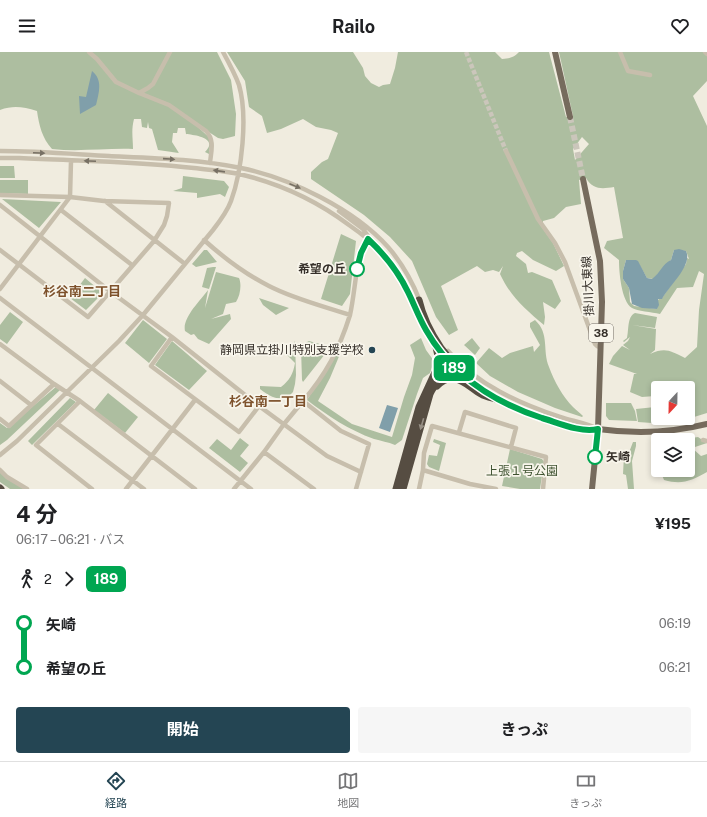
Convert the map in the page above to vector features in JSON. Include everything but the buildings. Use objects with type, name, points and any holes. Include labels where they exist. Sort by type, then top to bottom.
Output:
[{"type":"highway","points":[[403,489],[426,408],[434,387],[446,371],[449,363],[448,356],[432,333],[426,321],[419,300]]},
{"type":"highway","points":[[396,489],[419,407],[438,364],[436,347]]},
{"type":"highway","points":[[429,384],[449,363],[461,365]]},
{"type":"highway","points":[[426,408],[441,382],[451,378],[462,381],[482,395],[499,400]]},
{"type":"main road","points":[[555,52],[570,117]]},
{"type":"main road","name":"掛川大東線","points":[[583,179],[600,261],[602,302],[598,429],[592,489]]},
{"type":"main road","points":[[598,429],[659,432],[707,424]]},
{"type":"street","points":[[89,52],[97,59],[116,82],[169,105],[206,131],[212,143],[210,163]]},
{"type":"street","points":[[139,93],[153,84],[170,52]]},
{"type":"street","points":[[0,455],[93,367],[143,315],[213,230],[227,209],[239,174],[243,114],[242,98],[234,73],[223,52]]},
{"type":"street","points":[[620,52],[628,71],[650,74]]},
{"type":"street","points":[[0,151],[171,159],[210,163],[240,168],[274,177],[292,184],[328,202],[357,221],[380,240],[397,258],[405,270],[439,340],[461,365],[485,384],[524,403],[556,416],[590,425],[598,429]]},
{"type":"street","points":[[506,151],[538,219],[555,243],[565,262],[595,344],[600,347]]},
{"type":"street","points":[[0,158],[162,165],[239,174],[273,184],[332,212],[368,239],[385,256],[400,277],[425,329],[436,347],[449,363],[475,386],[499,400],[537,416],[569,427],[589,431],[598,429]]},
{"type":"street","points":[[0,289],[70,197],[71,160]]},
{"type":"street","points":[[0,196],[70,197],[104,201],[168,203],[167,216],[164,225],[154,241],[88,317],[0,250]]},
{"type":"street","points":[[104,201],[185,264]]},
{"type":"street","points":[[234,489],[329,367],[338,349],[350,315],[357,269],[361,253],[368,239],[367,233],[328,202]]},
{"type":"street","points":[[0,205],[259,406],[327,456],[361,472]]},
{"type":"street","points":[[61,210],[132,266]]},
{"type":"street","points":[[368,239],[373,237],[380,240]]},
{"type":"street","points":[[204,240],[225,259],[270,287],[291,296],[350,315]]},
{"type":"street","points":[[0,298],[93,367],[251,489]]},
{"type":"street","points":[[172,337],[151,366],[239,432],[259,406]]},
{"type":"street","points":[[0,344],[54,384],[80,401],[195,489]]},
{"type":"street","points":[[0,381],[31,405]]},
{"type":"street","points":[[0,419],[9,426],[54,384]]},
{"type":"street","points":[[126,489],[195,400]]},
{"type":"street","points":[[80,401],[36,445],[92,489]]},
{"type":"street","points":[[303,402],[341,431],[369,444],[356,489]]},
{"type":"street","points":[[459,432],[465,412],[516,428],[511,447]]},
{"type":"street","points":[[58,424],[144,489]]},
{"type":"street","points":[[418,489],[423,470],[424,453],[432,426],[459,432],[546,457],[543,489]]},
{"type":"street","points":[[264,452],[314,489]]},
{"type":"street","points":[[0,470],[7,477],[27,489]]},
{"type":"street","points":[[423,470],[470,484],[496,489]]},
{"type":"green space","points":[[0,52],[217,52],[231,80],[236,114],[235,136],[223,139],[218,138],[189,119],[211,139],[209,154],[205,152],[209,147],[208,140],[200,136],[186,134],[185,128],[178,128],[177,133],[173,133],[172,142],[179,153],[158,150],[152,129],[149,128],[148,122],[147,128],[142,127],[141,119],[134,119],[132,131],[133,149],[52,149],[42,131],[37,111],[18,107],[10,107],[0,110]]},
{"type":"green space","points":[[227,52],[353,52],[363,68],[365,76],[371,83],[379,87],[390,84],[398,52],[495,52],[502,59],[511,57],[519,52],[549,52],[566,117],[573,116],[559,52],[707,52],[707,81],[693,96],[707,126],[707,413],[695,417],[695,381],[651,381],[651,396],[642,397],[630,392],[634,374],[637,374],[609,364],[613,356],[622,346],[630,350],[623,345],[630,337],[624,342],[623,341],[627,338],[629,320],[635,313],[657,317],[655,328],[632,325],[656,329],[655,350],[650,354],[664,350],[685,358],[697,347],[699,310],[704,274],[699,271],[693,287],[677,288],[660,314],[632,308],[625,299],[623,293],[619,260],[604,248],[607,241],[623,238],[614,187],[598,188],[592,185],[586,178],[579,180],[581,204],[566,207],[554,218],[543,221],[543,223],[539,223],[553,243],[564,266],[556,271],[533,260],[522,251],[517,253],[516,256],[526,264],[528,273],[532,272],[552,280],[561,301],[555,309],[543,302],[545,317],[544,325],[525,308],[504,282],[500,274],[503,266],[499,272],[493,270],[485,272],[477,266],[441,286],[458,330],[449,335],[436,317],[412,261],[390,237],[364,215],[311,179],[311,172],[322,162],[328,159],[338,133],[316,127],[303,119],[281,129],[267,133],[262,116],[249,107],[245,81]],"holes":[[[582,137],[589,144],[575,160],[573,149]],[[674,250],[686,251],[689,259],[687,258],[686,264],[662,298],[658,300],[657,309],[634,306],[630,302],[629,288],[623,279],[623,271],[626,260],[639,264],[647,278],[653,279],[671,260]]]},
{"type":"green space","points":[[0,166],[14,166],[15,178],[0,178]]},
{"type":"green space","points":[[183,176],[224,181],[229,187],[225,197],[220,194],[197,198],[197,193],[173,191],[182,188]]},
{"type":"green space","points":[[0,180],[28,180],[28,194],[0,193]]},
{"type":"green space","points":[[2,199],[61,202],[39,228]]},
{"type":"green space","points":[[341,234],[356,241],[350,294],[342,306],[321,299]]},
{"type":"green space","points":[[204,250],[207,250],[217,262],[196,267],[192,264]]},
{"type":"green space","points":[[216,267],[209,289],[202,287],[207,268]]},
{"type":"green space","points":[[216,272],[239,278],[240,290],[239,297],[236,302],[226,304],[223,314],[211,319],[230,314],[231,319],[209,344],[198,339],[194,334],[191,335],[185,331],[185,326],[192,310],[208,290],[205,308]]},
{"type":"green space","points":[[85,278],[103,293],[86,310],[70,298]]},
{"type":"green space","points":[[259,298],[289,308],[276,315],[263,305]]},
{"type":"green space","points":[[10,312],[23,322],[7,344],[0,339],[0,325]]},
{"type":"green space","points":[[143,320],[167,339],[149,363],[125,343]]},
{"type":"green space","points":[[535,320],[543,331],[547,361],[553,378],[566,398],[583,416],[582,417],[555,408],[518,392],[490,376],[476,363],[489,348],[502,358],[510,353],[533,346],[534,352],[540,345],[530,327],[530,323]]},
{"type":"green space","points":[[421,338],[426,350],[434,361],[430,373],[423,378],[402,440],[395,445],[374,439],[347,427],[307,400],[337,353],[340,354],[318,401],[352,424],[392,437],[412,375],[415,358],[410,345]]},
{"type":"green space","points":[[472,338],[480,348],[475,355],[464,345]]},
{"type":"green space","points":[[172,341],[207,371],[189,390],[155,365]]},
{"type":"green space","points":[[295,341],[296,375],[293,392],[286,399],[272,397],[260,389],[260,386],[281,387],[287,382],[292,374],[295,363],[287,355]]},
{"type":"green space","points":[[309,341],[327,346],[325,354],[303,382],[301,348]]},
{"type":"green space","points":[[57,386],[60,390],[0,445],[0,423],[7,428]]},
{"type":"green space","points":[[108,393],[138,417],[125,433],[94,410]]},
{"type":"green space","points":[[70,398],[76,402],[32,445],[28,441]]},
{"type":"green space","points":[[606,403],[631,403],[635,411],[637,421],[609,420],[606,416]]},
{"type":"green space","points":[[651,407],[651,423],[638,422],[636,409]]},
{"type":"green space","points":[[695,437],[698,437],[707,443],[695,447]]},
{"type":"green space","points":[[240,438],[249,445],[240,456],[248,463],[240,472],[209,448],[217,439],[231,450]]},
{"type":"green space","points":[[434,439],[446,443],[439,471],[429,467],[427,464],[429,455],[437,456],[440,445],[433,442]]},
{"type":"green space","points":[[633,442],[636,442],[632,461],[634,489],[628,489],[626,475],[623,474],[624,455],[628,455]]},
{"type":"green space","name":"上張１号公園","points":[[510,449],[542,459],[544,462],[540,489],[520,489],[502,486]]},
{"type":"green space","points":[[695,451],[701,456],[707,454],[707,472],[696,478],[681,482],[664,480],[663,477],[695,477]]},
{"type":"green space","points":[[0,472],[24,489],[10,489],[0,482]]},
{"type":"water","points":[[92,71],[98,78],[99,82],[96,105],[80,114],[79,96],[86,97]]},
{"type":"water","points":[[679,249],[686,251],[686,263],[662,299],[658,299],[659,305],[657,309],[642,308],[632,304],[629,288],[623,279],[623,271],[626,260],[638,261],[647,278],[652,279],[671,260],[674,250]]},
{"type":"water","points":[[387,405],[398,408],[390,432],[379,428]]},
{"type":"tunnel","points":[[466,52],[506,151]]},
{"type":"tunnel","points":[[570,117],[583,179]]},
{"type":"bus line","name":"189","points":[[357,269],[361,253],[368,239],[385,256],[400,277],[425,329],[437,349],[463,377],[491,396],[537,416],[569,427],[589,431],[598,429],[595,457]]},
{"type":"place","name":"希望の丘","points":[[357,269]]},
{"type":"place","name":"静岡県立掛川特別支援学校","points":[[372,350]]},
{"type":"place","name":"矢崎","points":[[595,457]]},
{"type":"district","name":"杉谷南二丁目","points":[[82,291]]},
{"type":"district","name":"杉谷南一丁目","points":[[268,401]]}]
